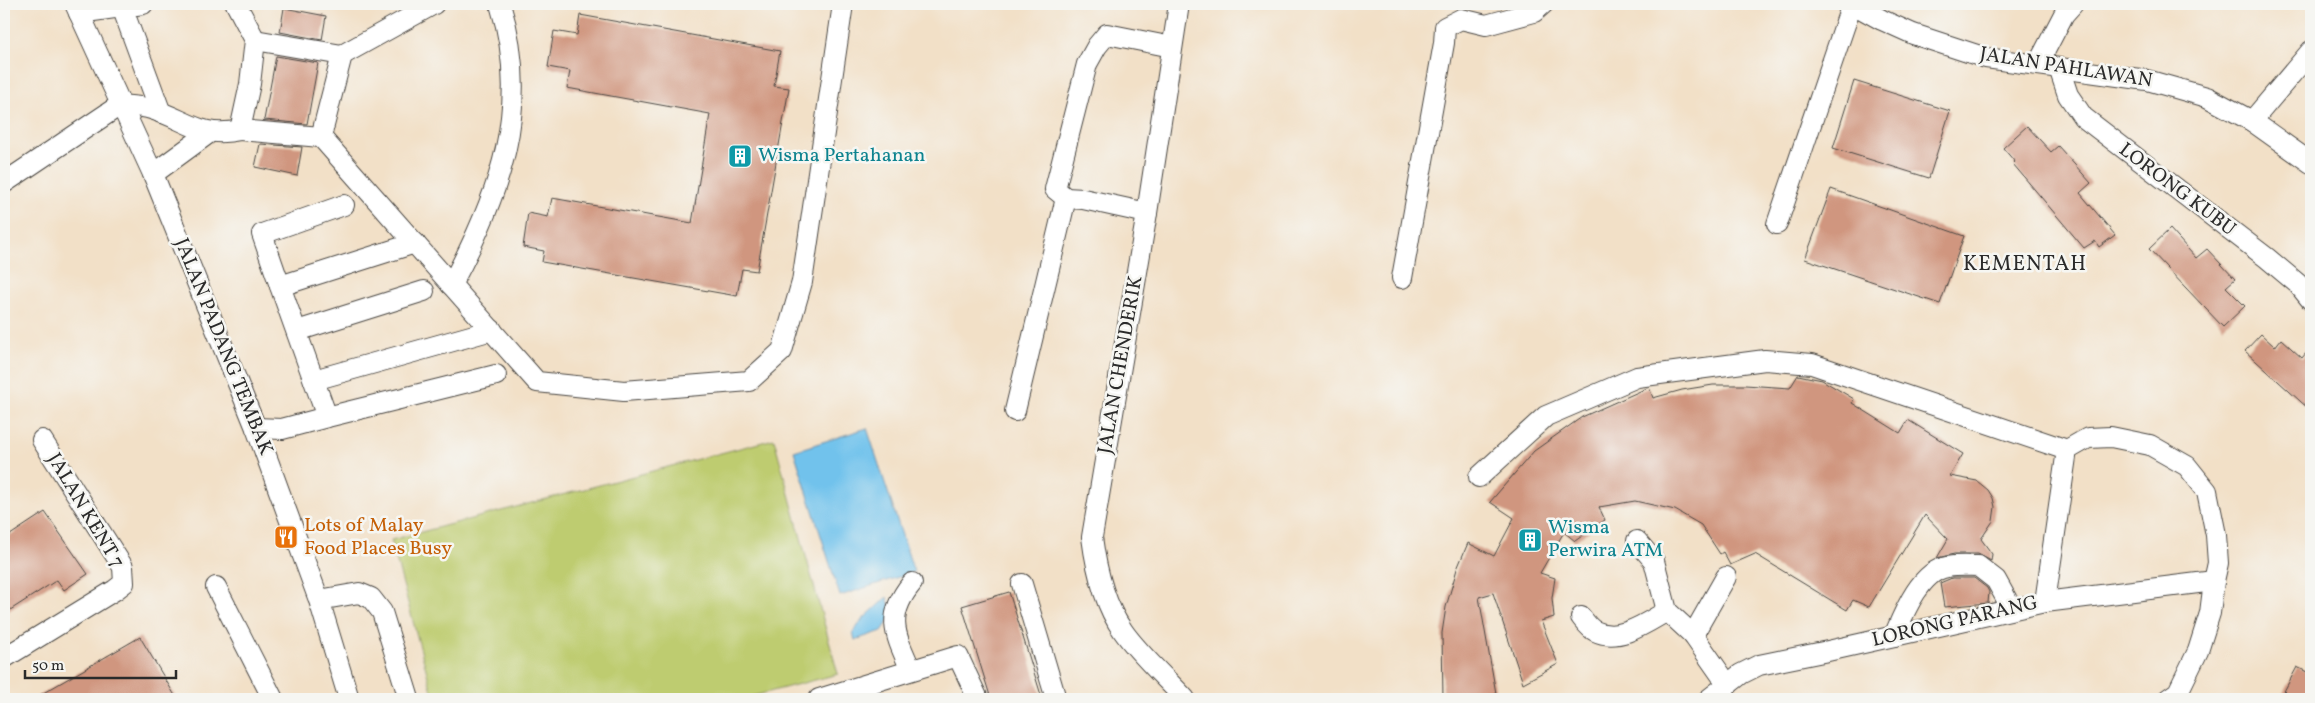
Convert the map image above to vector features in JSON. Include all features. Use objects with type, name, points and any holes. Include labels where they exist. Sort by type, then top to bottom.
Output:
[{"type":"street","points":[[77,8],[122,7],[143,4]]},
{"type":"street","points":[[236,4],[255,40],[250,84],[240,130]]},
{"type":"street","points":[[255,40],[342,55],[434,4]]},
{"type":"street","points":[[451,285],[482,219],[498,176],[510,129],[514,81],[510,38],[500,4]]},
{"type":"street","points":[[4,182],[120,104],[150,109],[209,133],[226,133],[240,130],[321,137],[537,382],[624,391],[749,382],[782,351],[802,282],[843,4]]},
{"type":"street","name":"JALAN CHENDERIK","points":[[1179,4],[1147,214],[1092,537],[1095,564],[1106,596],[1123,630],[1185,699]]},
{"type":"street","points":[[1402,278],[1444,43],[1445,27],[1461,19],[1486,25],[1534,12],[1543,4]]},
{"type":"street","points":[[1777,224],[1852,4]]},
{"type":"street","name":"JALAN PAHLAWAN","points":[[1852,4],[1913,34],[1986,58],[2147,80],[2207,97],[2252,121],[2311,163]]},
{"type":"street","points":[[2038,64],[2064,14],[2073,4]]},
{"type":"street","points":[[122,7],[161,113]]},
{"type":"street","name":"JALAN PADANG TEMBAK","points":[[77,8],[153,174],[256,428],[319,600],[344,697]]},
{"type":"street","points":[[1147,214],[1083,199],[1066,198],[1055,189],[1087,64],[1097,46],[1107,34],[1172,48]]},
{"type":"street","points":[[2252,121],[2311,51]]},
{"type":"street","points":[[321,137],[342,55]]},
{"type":"street","name":"LORONG KUBU","points":[[2059,68],[2068,95],[2083,117],[2267,258],[2298,284],[2311,300]]},
{"type":"street","points":[[153,174],[209,133]]},
{"type":"street","points":[[1015,411],[1066,198]]},
{"type":"street","points":[[327,417],[262,234],[344,205]]},
{"type":"street","points":[[280,286],[415,244]]},
{"type":"street","points":[[297,332],[424,291]]},
{"type":"street","points":[[314,380],[492,330]]},
{"type":"street","points":[[1479,477],[1546,416],[1637,376],[1765,360],[1812,364],[2067,450],[2088,438],[2111,438],[2150,444],[2187,466],[2207,491],[2217,544],[2218,563],[2210,613],[2198,651],[2174,697]]},
{"type":"street","points":[[256,428],[282,429],[496,375]]},
{"type":"street","name":"JALAN KENT 7","points":[[4,658],[124,583],[123,567],[42,440]]},
{"type":"street","points":[[2045,602],[2067,450]]},
{"type":"street","points":[[1637,541],[1654,561],[1667,611],[1693,636],[1728,684]]},
{"type":"street","points":[[1894,636],[1908,603],[1924,581],[1944,567],[1978,566],[1996,580],[2012,609]]},
{"type":"street","points":[[1693,636],[1726,577]]},
{"type":"street","name":"LORONG PARANG","points":[[1709,699],[1741,674],[1758,665],[2045,602],[2214,581]]},
{"type":"street","points":[[911,670],[894,632],[899,605],[912,583]]},
{"type":"street","points":[[1022,584],[1056,699]]},
{"type":"street","points":[[216,587],[274,699]]},
{"type":"street","points":[[319,600],[359,593],[371,598],[382,612],[409,699]]},
{"type":"street","points":[[1581,617],[1593,631],[1610,635],[1634,630],[1667,611]]},
{"type":"street","points":[[819,699],[958,656],[978,699]]},
{"type":"green space","points":[[774,439],[838,674],[742,699],[434,699],[391,540]]},
{"type":"water","points":[[867,428],[914,572],[840,596],[794,451]]},
{"type":"water","points":[[887,597],[893,615],[882,631],[855,640],[853,633],[862,620]]},
{"type":"building","points":[[284,8],[326,16],[322,40],[280,32]]},
{"type":"building","name":"Wisma Pertahanan","points":[[580,15],[780,51],[774,86],[789,88],[757,271],[742,269],[737,296],[542,262],[544,251],[523,247],[528,213],[548,217],[552,198],[692,223],[710,114],[567,88],[570,71],[548,67],[554,31],[577,35]]},
{"type":"building","points":[[276,56],[318,63],[307,124],[264,120]]},
{"type":"building","points":[[1854,81],[1950,111],[1929,178],[1833,148]]},
{"type":"building","points":[[2027,126],[2051,152],[2058,146],[2091,183],[2080,193],[2115,235],[2099,247],[2095,241],[2084,248],[2013,164],[2015,162],[2003,148]]},
{"type":"building","points":[[260,144],[302,147],[297,176],[255,167]]},
{"type":"building","points":[[1831,189],[1964,236],[1940,304],[1805,259]]},
{"type":"building","points":[[2170,229],[2196,258],[2207,249],[2235,279],[2226,287],[2245,306],[2223,327],[2149,249]]},
{"type":"building","points":[[2261,334],[2275,347],[2281,339],[2302,358],[2311,347],[2311,411],[2245,351]]},
{"type":"building","points":[[1798,375],[1822,380],[1854,399],[1852,403],[1900,433],[1908,420],[1963,454],[1950,476],[1977,481],[1988,490],[1993,498],[1995,507],[1993,521],[1981,539],[1992,554],[1991,561],[1978,554],[1954,554],[1937,558],[1948,539],[1925,515],[1869,607],[1853,600],[1847,610],[1755,554],[1730,565],[1723,552],[1720,554],[1701,525],[1675,510],[1635,501],[1599,507],[1605,520],[1575,541],[1564,532],[1540,573],[1555,578],[1552,598],[1554,617],[1541,621],[1558,664],[1523,683],[1493,593],[1479,597],[1497,699],[1443,699],[1442,633],[1446,607],[1457,569],[1468,543],[1494,556],[1514,518],[1490,502],[1534,451],[1582,417],[1649,387],[1653,398],[1682,390],[1713,385],[1790,388]]},
{"type":"building","points":[[45,512],[88,574],[64,590],[57,580],[4,614],[4,539]]},
{"type":"building","points":[[1952,578],[1974,578],[1987,588],[1989,592],[1988,603],[1944,607],[1940,583]]},
{"type":"building","points":[[1009,592],[1041,695],[1027,699],[991,699],[962,606]]},
{"type":"building","points":[[140,637],[177,699],[33,699]]},
{"type":"building","points":[[2297,667],[2311,674],[2311,699],[2280,699]]},
{"type":"place","name":"Wisma Pertahanan","points":[[740,156]]},
{"type":"place","name":"Lots of Malay Food Places Busy","points":[[286,537]]},
{"type":"place","name":"Wisma Perwira ATM","points":[[1530,540]]},
{"type":"district","name":"KEMENTAH","points":[[2025,264]]}]
